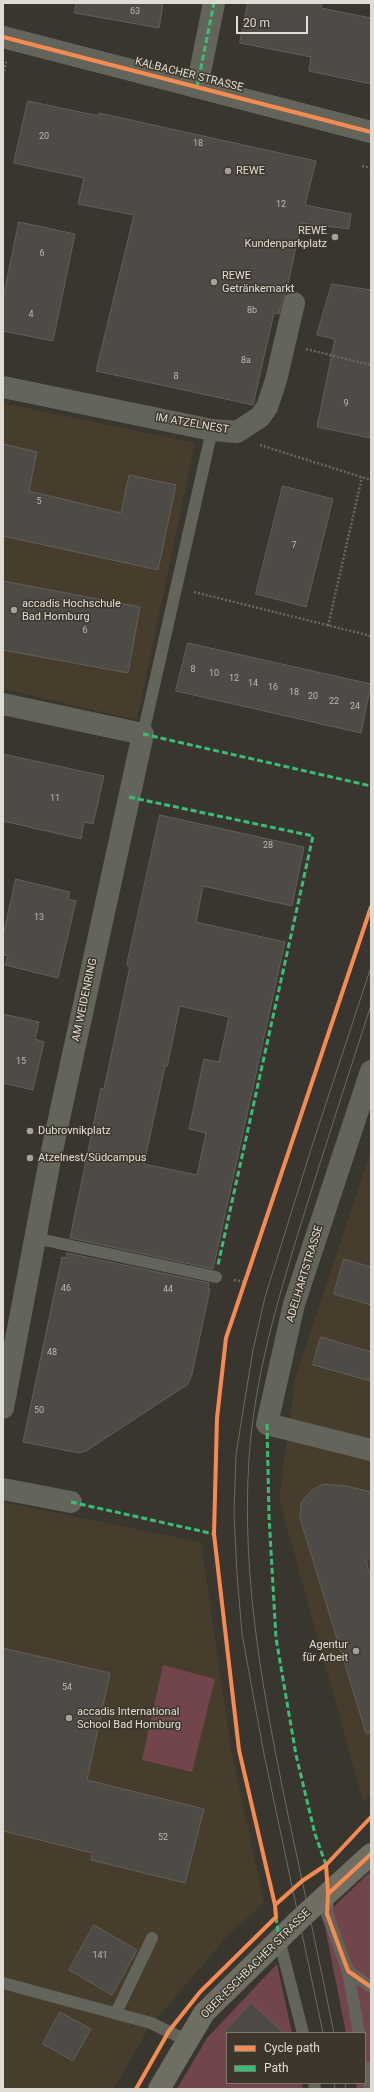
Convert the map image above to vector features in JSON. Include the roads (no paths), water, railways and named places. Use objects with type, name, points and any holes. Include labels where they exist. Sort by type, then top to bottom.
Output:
[{"type":"street","points":[[198,87],[214,3]]},
{"type":"street","name":"KALBACHER STRASSE","points":[[3,37],[371,132]]},
{"type":"street","name":"IM ATZELNEST","points":[[3,387],[212,430],[237,432],[260,417],[266,408],[276,380],[294,303]]},
{"type":"street","points":[[3,704],[142,734]]},
{"type":"street","name":"AM WEIDENRING","points":[[3,1408],[35,1238],[142,734]]},
{"type":"street","name":"ADELHARTSTRASSE","points":[[371,1071],[294,1304],[267,1424],[371,1450]]},
{"type":"street","points":[[3,1489],[71,1502]]},
{"type":"street","name":"OBER-ESCHBACHER STRASSE","points":[[159,2089],[204,2013],[371,1854]]},
{"type":"lane","points":[[142,734],[212,430]]},
{"type":"lane","points":[[35,1238],[216,1277]]},
{"type":"lane","points":[[328,1894],[327,1914],[348,1971],[359,2032]]},
{"type":"lane","points":[[116,2013],[152,1938]]},
{"type":"lane","points":[[279,1940],[303,2032]]},
{"type":"lane","points":[[348,1971],[371,1987]]},
{"type":"lane","points":[[3,1983],[151,2023],[188,2041]]},
{"type":"lane","points":[[366,2073],[368,2083]]},
{"type":"tram line","points":[[323,2032],[264,1754],[242,1634],[234,1513],[236,1454],[253,1350],[265,1297],[311,1149],[371,967]]},
{"type":"tram line","points":[[334,2032],[288,1815],[263,1683],[251,1594],[247,1504],[249,1459],[256,1400],[261,1371],[275,1313],[300,1227],[371,1005]]},
{"type":"tram line","points":[[334,2084],[335,2089]]},
{"type":"tram line","points":[[345,2084],[346,2089]]},
{"type":"place","name":"REWE","points":[[228,171]]},
{"type":"place","name":"REWE Kundenparkplatz","points":[[335,237]]},
{"type":"place","name":"REWE Getränkemarkt","points":[[214,282]]},
{"type":"place","name":"accadis Hochschule Bad Homburg","points":[[14,610]]},
{"type":"place","name":"Dubrovnikplatz","points":[[30,1131]]},
{"type":"place","name":"Atzelnest/Südcampus","points":[[30,1158]]},
{"type":"place","name":"Agentur für Arbeit","points":[[356,1651]]},
{"type":"place","name":"accadis International School Bad Homburg","points":[[69,1718]]}]
